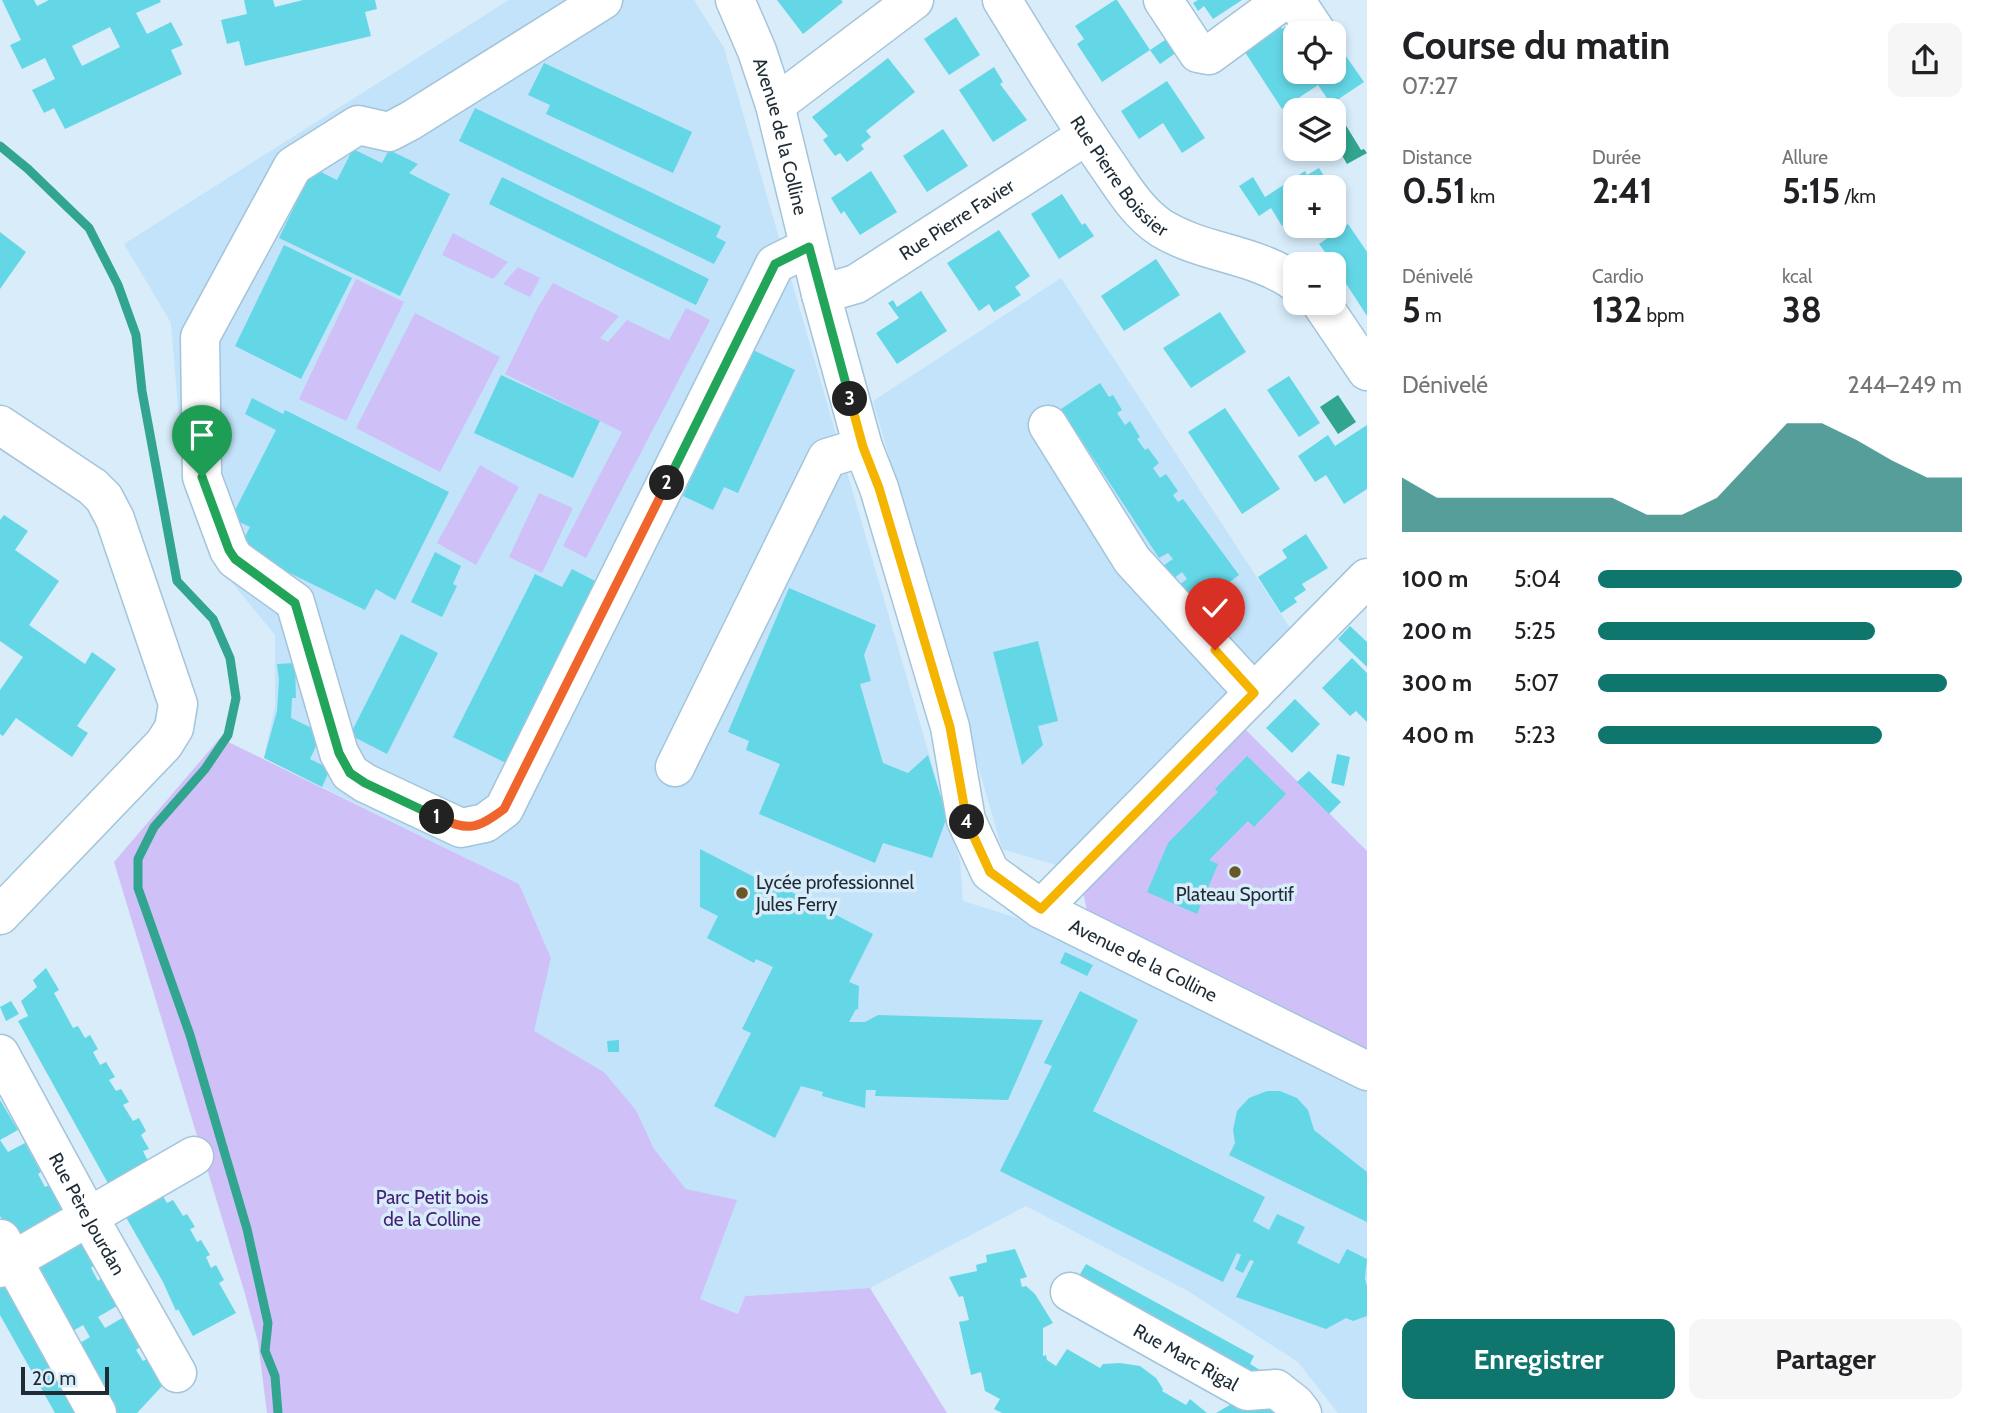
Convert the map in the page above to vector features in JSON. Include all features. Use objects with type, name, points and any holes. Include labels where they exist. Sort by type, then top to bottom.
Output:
[{"type":"street","points":[[603,0],[410,121],[389,132],[358,125],[293,166],[200,337],[202,477],[229,550],[235,559],[295,603],[339,753],[350,773],[365,783],[461,828],[485,823],[504,809],[775,264],[809,247]]},
{"type":"street","name":"Avenue de la Colline","points":[[735,0],[757,51],[775,105],[821,294],[863,447],[879,488],[950,727],[966,820],[990,872],[1041,909],[1367,1071]]},
{"type":"street","points":[[775,105],[914,0]]},
{"type":"street","name":"Rue Pierre Boissier","points":[[1002,0],[1087,135],[1144,214],[1161,228],[1196,245],[1259,262],[1283,275]]},
{"type":"street","points":[[1163,0],[1198,53],[1209,55],[1284,0]]},
{"type":"street","points":[[1295,0],[1309,21]]},
{"type":"street","name":"Rue Pierre Favier","points":[[821,294],[856,284],[1087,135]]},
{"type":"street","points":[[1329,315],[1367,371]]},
{"type":"street","points":[[0,425],[93,487],[104,498],[115,519],[178,704],[174,728],[164,744],[0,915]]},
{"type":"street","points":[[1048,425],[1132,560],[1254,693]]},
{"type":"street","points":[[675,767],[827,458],[863,447]]},
{"type":"street","points":[[1041,909],[1367,578]]},
{"type":"street","name":"Rue Père Jourdan","points":[[0,1055],[177,1373]]},
{"type":"street","points":[[97,1413],[4,1255],[88,1216],[194,1156]]},
{"type":"street","name":"Rue Marc Rigal","points":[[1070,1292],[1247,1391],[1276,1389],[1302,1413]]},
{"type":"shaded area","points":[[509,0],[694,0],[724,48],[960,861],[963,901],[1072,935],[1367,1088],[1367,1413],[1338,1413],[1298,1362],[1188,1291],[1026,1206],[870,1288],[745,1296],[738,1314],[700,1299],[686,1189],[654,1149],[636,1110],[604,1072],[533,1031],[551,958],[519,884],[264,758],[275,706],[275,635],[216,563],[185,491],[171,323],[124,244]]},
{"type":"shaded area","points":[[1346,126],[1361,150],[1364,149],[1367,153],[1347,164]]},
{"type":"shaded area","points":[[1061,278],[1290,628],[1056,865],[1002,849],[873,401]]},
{"type":"shaded area","points":[[1338,395],[1356,422],[1338,434],[1320,407]]},
{"type":"green space","points":[[453,233],[508,262],[493,279],[442,255]]},
{"type":"green space","points":[[518,267],[540,278],[530,297],[503,284]]},
{"type":"green space","points":[[356,279],[404,302],[346,421],[299,399]]},
{"type":"green space","points":[[553,283],[619,316],[600,338],[608,342],[627,320],[669,340],[686,308],[710,320],[586,558],[563,546],[622,432],[505,374]]},
{"type":"green space","points":[[415,313],[500,357],[440,472],[356,428]]},
{"type":"green space","points":[[480,465],[519,487],[476,565],[437,543]]},
{"type":"green space","points":[[539,493],[573,508],[542,573],[509,557]]},
{"type":"green space","name":"Plateau Sportif","points":[[1243,727],[1367,851],[1367,1055],[1088,916],[1083,892]]},
{"type":"green space","name":"Parc Petit bois de la Colline","points":[[220,738],[519,884],[551,958],[534,1031],[604,1072],[636,1110],[654,1149],[686,1189],[737,1200],[700,1299],[738,1314],[745,1296],[870,1288],[947,1413],[267,1413],[258,1342],[245,1294],[114,862]]},
{"type":"building","points":[[2,0],[34,0],[37,6],[49,0],[160,0],[161,2],[136,13],[147,34],[171,22],[183,45],[171,50],[182,74],[65,129],[54,108],[44,113],[32,90],[55,79],[45,58],[22,69],[10,45],[21,40]],"holes":[[[110,27],[120,47],[82,66],[72,46]]]},
{"type":"building","points":[[244,0],[273,0],[275,7],[303,0],[375,0],[377,9],[365,12],[371,36],[245,66],[239,41],[227,44],[221,20],[247,14]]},
{"type":"building","points":[[777,0],[841,0],[843,2],[803,34]]},
{"type":"building","points":[[1115,0],[1150,50],[1102,82],[1077,44],[1084,39],[1075,26]]},
{"type":"building","points":[[1198,0],[1242,0],[1213,19],[1204,6],[1198,11],[1193,3]]},
{"type":"building","points":[[956,17],[980,55],[949,75],[924,39]]},
{"type":"building","points":[[1276,19],[1283,28],[1283,84],[1346,84],[1346,56],[1364,82],[1340,98],[1327,98],[1318,85],[1298,98],[1283,98],[1282,109],[1241,46]]},
{"type":"building","points":[[1171,36],[1180,50],[1160,64],[1150,50]]},
{"type":"building","points":[[888,58],[915,92],[866,131],[871,137],[861,145],[864,149],[847,162],[840,153],[835,156],[823,140],[828,136],[812,117]]},
{"type":"building","points":[[544,63],[692,132],[673,173],[546,114],[550,105],[528,95]]},
{"type":"building","points":[[994,67],[1003,82],[1000,84],[1027,120],[993,142],[959,90]]},
{"type":"building","points":[[1167,81],[1205,138],[1182,153],[1163,123],[1139,139],[1121,111]]},
{"type":"building","points":[[475,108],[721,226],[716,237],[726,242],[714,264],[459,141]]},
{"type":"building","points":[[943,129],[968,166],[927,192],[903,156]]},
{"type":"building","points":[[353,149],[382,163],[389,150],[418,164],[409,173],[450,194],[400,296],[279,238],[313,168],[337,180]]},
{"type":"building","points":[[1319,168],[1323,175],[1307,175]]},
{"type":"building","points":[[871,171],[897,212],[860,235],[844,211],[841,214],[831,198]]},
{"type":"building","points":[[502,177],[709,279],[696,305],[489,204]]},
{"type":"building","points":[[1253,177],[1265,197],[1283,185],[1282,226],[1271,208],[1259,216],[1239,186]]},
{"type":"building","points":[[1062,194],[1082,225],[1085,223],[1094,236],[1059,259],[1031,214]]},
{"type":"building","points":[[1348,224],[1367,252],[1367,316],[1346,283],[1346,252],[1325,252],[1319,244],[1328,238],[1346,238]]},
{"type":"building","points":[[999,230],[1030,276],[1015,287],[1021,295],[994,312],[989,304],[979,311],[947,263]]},
{"type":"building","points":[[0,232],[26,252],[0,289]]},
{"type":"building","points":[[284,245],[352,278],[301,379],[235,346]]},
{"type":"building","points":[[1156,259],[1180,295],[1124,331],[1101,296]]},
{"type":"building","points":[[921,291],[947,331],[897,364],[876,333],[899,318],[888,303],[893,300],[897,307]]},
{"type":"building","points":[[1220,312],[1246,352],[1191,388],[1163,348]]},
{"type":"building","points":[[751,349],[795,370],[738,493],[724,487],[713,510],[683,496]]},
{"type":"building","points":[[501,375],[600,421],[573,478],[474,433]]},
{"type":"building","points":[[1289,376],[1320,423],[1299,437],[1267,390]]},
{"type":"building","points":[[1100,383],[1109,397],[1113,395],[1122,410],[1117,413],[1125,425],[1130,421],[1140,437],[1137,439],[1159,463],[1153,468],[1160,478],[1166,474],[1178,491],[1173,495],[1178,502],[1183,499],[1239,575],[1209,597],[1218,609],[1204,619],[1179,585],[1187,579],[1182,572],[1173,579],[1160,568],[1173,559],[1168,553],[1159,558],[1061,409]]},
{"type":"building","points":[[252,398],[283,414],[285,410],[449,492],[395,600],[376,589],[365,610],[239,548],[250,527],[231,518],[276,430],[245,414]]},
{"type":"building","points":[[1225,408],[1280,489],[1242,514],[1188,432]]},
{"type":"building","points":[[1367,425],[1367,489],[1344,504],[1326,475],[1315,482],[1298,456],[1328,435],[1335,446]]},
{"type":"building","points":[[4,515],[28,531],[15,550],[59,581],[29,625],[85,664],[92,652],[116,669],[77,726],[88,733],[72,757],[16,718],[3,736],[0,734],[0,690],[23,657],[0,641],[0,520]]},
{"type":"building","points":[[1306,534],[1328,568],[1302,584],[1306,590],[1294,598],[1297,602],[1281,613],[1258,577],[1287,558],[1282,550]]},
{"type":"building","points":[[435,552],[461,566],[453,584],[457,586],[442,617],[411,602]]},
{"type":"building","points":[[572,569],[597,582],[506,763],[453,737],[535,574],[562,587]]},
{"type":"building","points":[[789,588],[876,625],[864,655],[871,681],[860,684],[883,763],[908,773],[928,755],[947,817],[932,858],[883,843],[875,863],[759,814],[780,764],[746,750],[749,741],[728,732]]},
{"type":"building","points":[[1350,626],[1367,642],[1367,667],[1338,639]]},
{"type":"building","points":[[401,634],[438,653],[387,754],[350,735]]},
{"type":"building","points":[[1038,641],[1058,721],[1038,726],[1043,745],[1022,765],[993,652]]},
{"type":"building","points":[[1352,658],[1367,673],[1367,722],[1356,711],[1350,716],[1322,688]]},
{"type":"building","points":[[295,663],[296,698],[292,698],[291,718],[322,733],[310,759],[330,769],[322,787],[264,758],[277,711],[277,664]]},
{"type":"building","points":[[1295,699],[1320,724],[1292,753],[1266,728]]},
{"type":"building","points":[[1337,754],[1350,757],[1344,786],[1331,783]]},
{"type":"building","points":[[1247,756],[1286,794],[1254,827],[1248,821],[1209,860],[1218,864],[1197,914],[1147,892],[1168,843],[1218,792],[1215,789]]},
{"type":"building","points":[[1309,771],[1341,802],[1329,814],[1297,782]]},
{"type":"building","points":[[700,849],[766,883],[768,880],[873,934],[849,982],[859,986],[858,1010],[856,1009],[849,1022],[865,1022],[878,1015],[1043,1020],[1008,1100],[875,1096],[876,1090],[866,1090],[865,1108],[822,1096],[823,1092],[801,1086],[775,1138],[714,1106],[751,1033],[742,1029],[773,967],[756,959],[754,963],[707,938],[718,916],[700,907]]},
{"type":"building","points":[[1065,952],[1093,965],[1087,976],[1060,963]]},
{"type":"building","points":[[46,968],[59,990],[54,993],[73,1028],[78,1026],[85,1038],[90,1035],[98,1049],[93,1052],[100,1065],[106,1062],[115,1077],[109,1080],[116,1091],[121,1089],[129,1102],[123,1105],[133,1121],[139,1118],[146,1131],[141,1135],[149,1149],[143,1151],[150,1165],[110,1187],[18,1021],[28,1016],[21,1001],[37,987],[33,980]]},
{"type":"building","points":[[1080,991],[1138,1020],[1093,1111],[1265,1197],[1253,1221],[1269,1230],[1277,1214],[1305,1227],[1297,1243],[1339,1264],[1347,1249],[1367,1259],[1367,1316],[1353,1321],[1346,1318],[1326,1329],[1236,1297],[1254,1261],[1250,1260],[1243,1273],[1235,1269],[1241,1255],[1237,1253],[1223,1282],[1000,1171],[1052,1066],[1044,1063]]},
{"type":"building","points":[[11,1001],[19,1014],[6,1021],[0,1007]]},
{"type":"building","points":[[619,1040],[619,1052],[608,1052],[607,1041]]},
{"type":"building","points":[[1267,1091],[1280,1091],[1297,1098],[1308,1110],[1314,1130],[1367,1172],[1367,1222],[1229,1155],[1235,1143],[1233,1130],[1237,1111],[1249,1098]]},
{"type":"building","points":[[0,1100],[18,1130],[0,1140]]},
{"type":"building","points":[[0,1140],[8,1152],[25,1143],[41,1172],[38,1174],[45,1187],[49,1185],[65,1214],[15,1241],[0,1216]]},
{"type":"building","points":[[160,1191],[167,1203],[173,1200],[183,1216],[187,1214],[195,1227],[190,1229],[197,1242],[201,1240],[210,1255],[206,1257],[211,1268],[216,1265],[224,1280],[219,1283],[236,1313],[193,1336],[178,1309],[176,1311],[163,1282],[123,1212]]},
{"type":"building","points":[[78,1237],[94,1265],[91,1268],[98,1281],[102,1278],[117,1306],[98,1317],[105,1328],[124,1317],[140,1347],[136,1350],[143,1361],[147,1359],[163,1385],[137,1413],[111,1413],[73,1347],[90,1337],[83,1325],[66,1335],[27,1265]]},
{"type":"building","points":[[1015,1249],[1027,1277],[1020,1279],[1022,1287],[1026,1286],[1035,1294],[1053,1323],[1043,1328],[1043,1356],[1046,1355],[1047,1360],[1056,1366],[1067,1349],[1100,1368],[1103,1364],[1120,1363],[1140,1366],[1156,1378],[1162,1391],[1186,1405],[1190,1399],[1207,1413],[1002,1413],[994,1409],[1000,1399],[985,1391],[981,1372],[971,1375],[959,1322],[969,1320],[963,1296],[959,1297],[949,1277],[977,1271],[976,1265],[987,1262],[986,1255]]},
{"type":"building","points":[[1086,1264],[1254,1356],[1250,1364],[1270,1376],[1245,1375],[1075,1283]]},
{"type":"building","points":[[6,1277],[81,1413],[55,1413],[0,1315],[0,1280]]},
{"type":"building","points":[[1235,1402],[1239,1410],[1269,1404],[1286,1413],[1216,1413]]},
{"type":"waterway","points":[[0,146],[89,228],[118,285],[136,335],[142,391],[177,581],[213,619],[230,658],[236,698],[228,735],[205,769],[154,827],[138,859],[138,888],[190,1035],[247,1229],[268,1323],[265,1351],[275,1376],[278,1413]]},
{"type":"place","name":"Plateau Sportif","points":[[1235,872]]},
{"type":"place","name":"Lycée professionnel Jules Ferry","points":[[742,893]]},
{"type":"route","points":[[202,477],[229,550],[235,559],[295,603],[339,753],[350,773],[365,783],[461,828],[485,823],[504,809],[775,264],[809,247],[863,447],[879,488],[950,727],[966,820],[990,872],[1041,909],[1254,693],[1215,650]]}]
